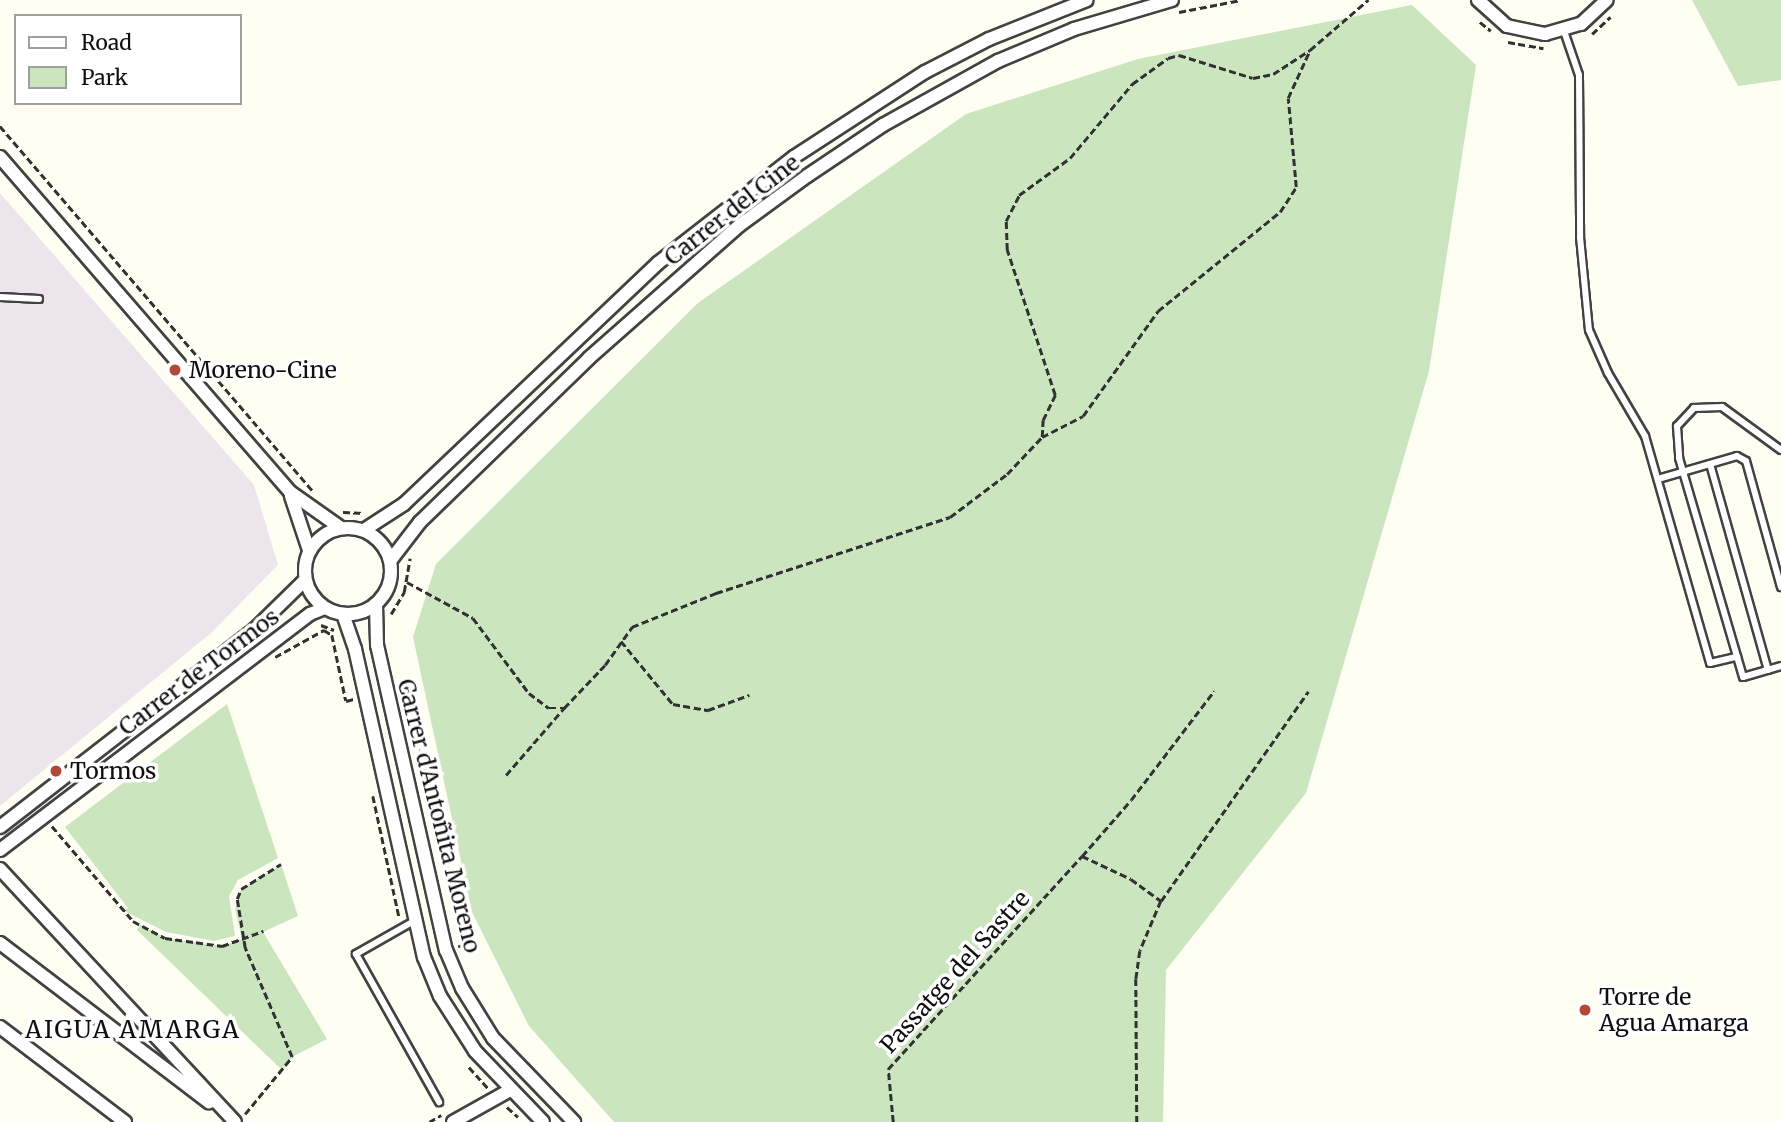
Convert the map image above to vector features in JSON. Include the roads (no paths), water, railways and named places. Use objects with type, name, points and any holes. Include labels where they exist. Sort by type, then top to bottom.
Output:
[{"type":"street","name":"Carrer del Cine","points":[[364,530],[404,504],[658,263],[794,157],[925,72],[989,39],[1087,0]]},
{"type":"street","name":"Carrer del Cine","points":[[390,561],[420,522],[589,358],[740,225],[807,176],[915,105],[998,61],[1074,29],[1172,0]]},
{"type":"street","points":[[1478,0],[1507,26],[1525,32],[1564,32],[1589,18],[1607,0]]},
{"type":"street","points":[[0,158],[289,492],[341,527],[364,530],[376,538],[390,561],[389,584],[376,604],[343,614],[325,608],[305,580],[309,550],[289,492]]},
{"type":"street","points":[[309,550],[317,539],[341,527]]},
{"type":"street","name":"Carrer de Tormos","points":[[0,827],[254,629],[305,580]]},
{"type":"street","name":"Carrer d'Antoñita Moreno","points":[[376,604],[377,645],[440,926],[462,988],[494,1038],[575,1122]]},
{"type":"street","name":"Carrer de Tormos","points":[[0,850],[310,614],[325,608]]},
{"type":"street","name":"Carrer d'Antoñita Moreno","points":[[343,614],[365,691],[424,957],[457,1026],[510,1090],[543,1122]]},
{"type":"street","points":[[0,869],[236,1122]]},
{"type":"street","points":[[0,943],[236,1122]]},
{"type":"street","points":[[0,1027],[125,1122]]},
{"type":"street","points":[[453,1122],[510,1090]]},
{"type":"lane","points":[[1564,32],[1579,75],[1580,237],[1589,330],[1608,373],[1645,436],[1710,663],[1737,657]]},
{"type":"lane","points":[[0,297],[38,299]]},
{"type":"lane","points":[[1781,450],[1746,422],[1709,404],[1683,414],[1677,426],[1675,443],[1743,677],[1781,666]]},
{"type":"lane","points":[[1658,479],[1737,456],[1746,461],[1781,587]]},
{"type":"lane","points":[[1710,464],[1768,670]]},
{"type":"lane","points":[[414,921],[356,954],[439,1102]]},
{"type":"place","name":"Moreno-Cine","points":[[175,370]]},
{"type":"place","name":"Tormos","points":[[56,771]]},
{"type":"place","name":"Torre de Agua Amarga","points":[[1585,1010]]},
{"type":"district","name":"AIGUA AMARGA","points":[[133,1030]]}]
